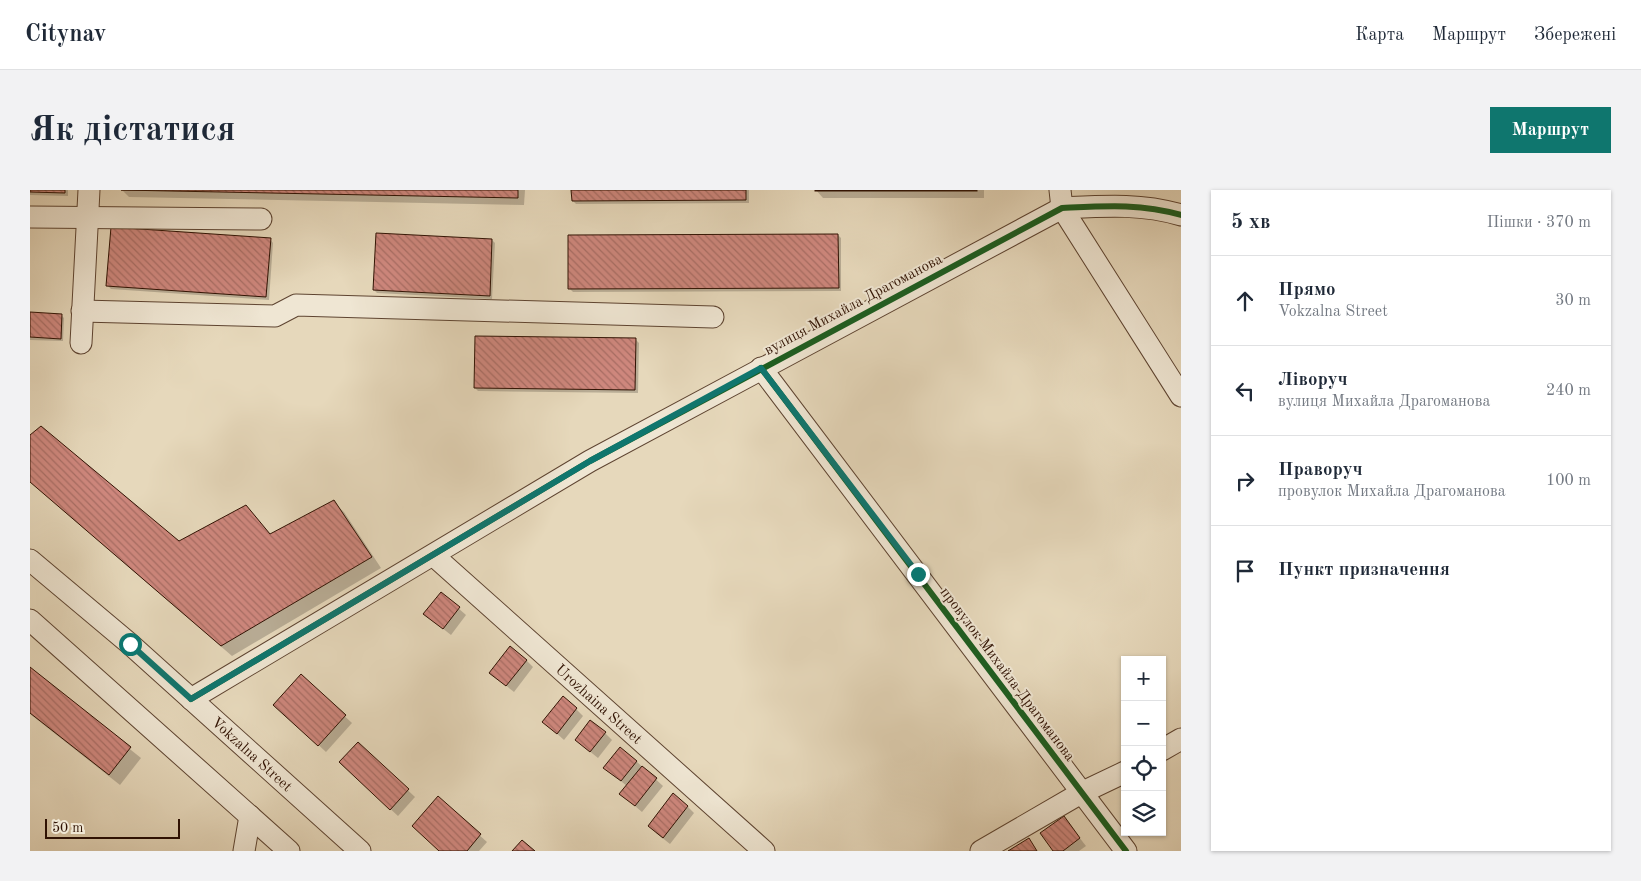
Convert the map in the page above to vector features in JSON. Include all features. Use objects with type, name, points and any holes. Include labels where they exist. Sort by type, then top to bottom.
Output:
[{"type":"street","points":[[81,343],[86,217],[89,190]]},
{"type":"street","points":[[1061,199],[1159,208],[1181,215]]},
{"type":"street","points":[[1061,199],[1181,396]]},
{"type":"street","name":"вулиця Михайла Драгоманова","points":[[191,699],[434,556],[590,461],[761,368],[1061,199]]},
{"type":"street","points":[[30,217],[261,219]]},
{"type":"street","points":[[82,311],[275,316],[296,306],[713,318]]},
{"type":"street","name":"провулок Михайла Драгоманова","points":[[761,368],[1126,851]]},
{"type":"street","name":"Urozhaina Street","points":[[434,556],[764,851]]},
{"type":"street","name":"Vokzalna Street","points":[[30,560],[191,699],[360,851]]},
{"type":"street","points":[[30,620],[289,851]]},
{"type":"street","points":[[1166,748],[1181,739]]},
{"type":"street","points":[[981,851],[1081,793],[1121,774]]},
{"type":"street","points":[[244,851],[250,816]]},
{"type":"building","points":[[30,190],[65,190],[65,193],[30,192]]},
{"type":"building","points":[[121,190],[518,190],[518,198]]},
{"type":"building","points":[[571,190],[746,190],[746,200],[572,201]]},
{"type":"building","points":[[977,190],[977,191],[815,191]]},
{"type":"building","points":[[111,227],[271,238],[266,297],[106,286]]},
{"type":"building","points":[[376,233],[492,239],[490,296],[373,290]]},
{"type":"building","points":[[838,234],[839,288],[568,289],[568,235]]},
{"type":"building","points":[[30,312],[62,314],[61,339],[30,337]]},
{"type":"building","points":[[475,336],[636,338],[635,390],[474,388]]},
{"type":"building","points":[[41,426],[179,541],[246,505],[270,534],[334,500],[372,557],[221,646],[30,482],[30,435]]},
{"type":"building","points":[[441,592],[460,607],[443,629],[423,614]]},
{"type":"building","points":[[510,646],[527,660],[506,686],[489,673]]},
{"type":"building","points":[[30,667],[131,747],[109,775],[30,713]]},
{"type":"building","points":[[301,674],[346,715],[318,746],[273,705]]},
{"type":"building","points":[[563,696],[577,708],[557,734],[542,722]]},
{"type":"building","points":[[590,720],[606,732],[590,752],[575,740]]},
{"type":"building","points":[[358,742],[409,789],[390,810],[339,762]]},
{"type":"building","points":[[620,747],[637,761],[621,781],[603,768]]},
{"type":"building","points":[[642,766],[657,778],[635,806],[619,794]]},
{"type":"building","points":[[673,793],[688,806],[663,838],[648,826]]},
{"type":"building","points":[[438,796],[481,834],[467,851],[439,851],[412,826]]},
{"type":"building","points":[[1064,816],[1080,838],[1063,851],[1053,851],[1040,833]]},
{"type":"building","points":[[1029,838],[1037,851],[1008,851]]},
{"type":"building","points":[[522,840],[535,851],[512,851]]},
{"type":"cycle path","points":[[191,699],[590,461],[1062,208],[1137,207],[1181,215]]},
{"type":"cycle path","points":[[761,368],[1126,851]]},
{"type":"route","points":[[130,644],[191,699],[521,504],[590,461],[761,368],[918,574]]}]
